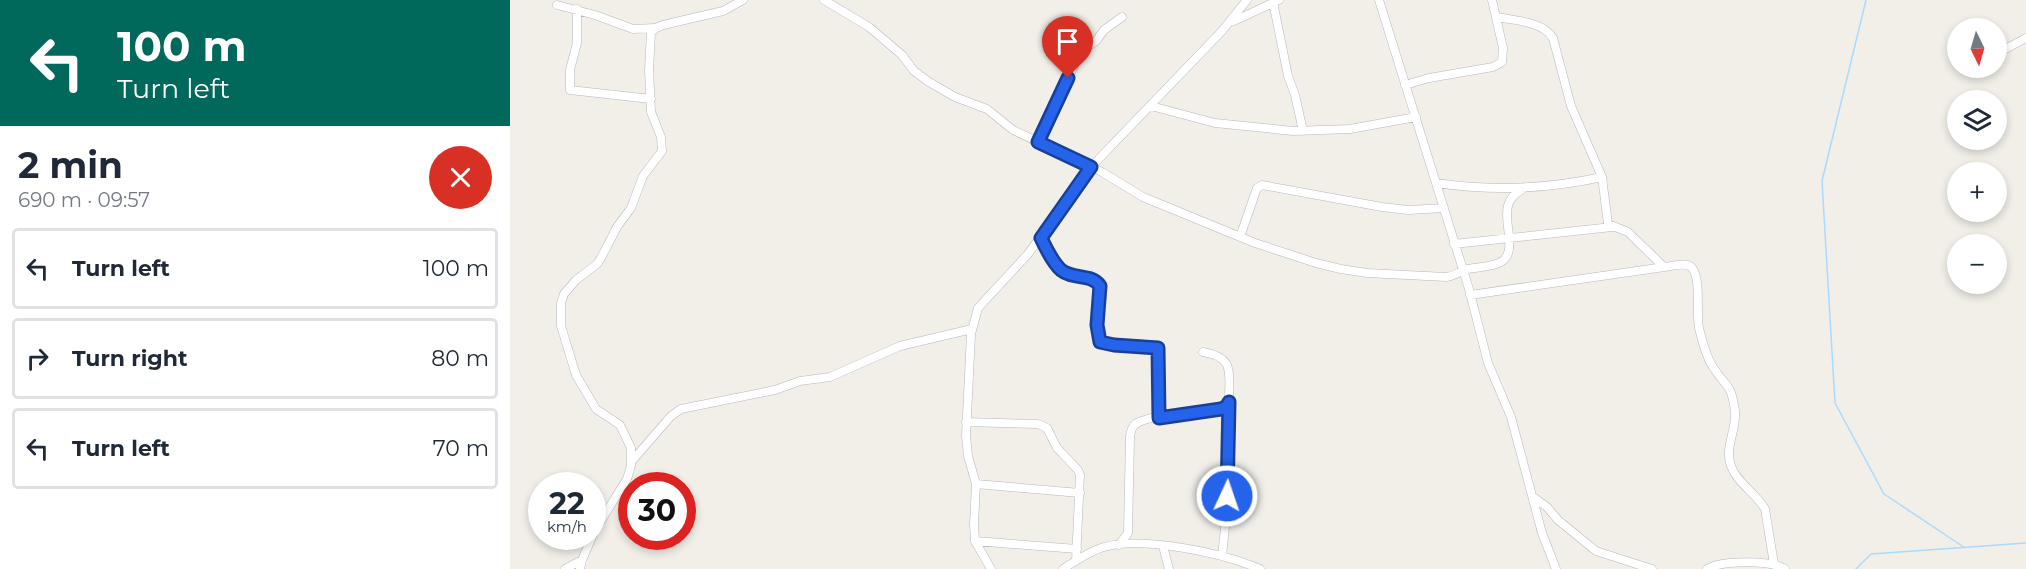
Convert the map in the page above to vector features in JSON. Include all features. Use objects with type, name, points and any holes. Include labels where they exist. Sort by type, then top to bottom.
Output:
[{"type":"street","points":[[557,5],[577,9],[633,29],[656,28],[684,19],[723,11],[743,0]]},
{"type":"street","points":[[824,0],[873,30],[896,50],[921,77],[955,97],[987,109],[1006,126],[1091,167],[1143,197],[1240,237],[1306,260],[1341,269],[1446,277],[1455,276],[1463,270],[1502,261],[1508,254],[1507,209],[1511,198],[1526,187]]},
{"type":"street","points":[[991,569],[975,541],[976,484],[968,456],[966,422],[974,316],[984,299],[1013,272],[1041,238],[1091,167],[1228,24],[1247,0]]},
{"type":"street","points":[[1379,0],[1463,270],[1488,363],[1511,417],[1542,532],[1556,569]]},
{"type":"street","points":[[1405,85],[1500,64],[1503,60],[1503,48],[1492,0]]},
{"type":"street","points":[[1228,24],[1276,1],[1288,75],[1304,131]]},
{"type":"street","points":[[577,9],[577,43],[570,70],[570,90],[651,99]]},
{"type":"street","points":[[1038,142],[1081,51],[1096,41],[1104,30],[1122,17]]},
{"type":"street","points":[[1497,17],[1533,24],[1548,31],[1553,38],[1572,106],[1602,177],[1607,220],[1612,227]]},
{"type":"street","points":[[606,513],[627,479],[632,461],[631,447],[624,430],[596,409],[576,375],[565,344],[560,313],[564,294],[576,280],[597,264],[617,227],[631,208],[643,176],[662,151],[661,137],[651,112],[650,37],[656,28]]},
{"type":"street","points":[[2007,48],[2026,38]]},
{"type":"street","points":[[1150,106],[1215,123],[1272,130],[1350,129],[1416,117]]},
{"type":"street","points":[[1436,183],[1465,188],[1526,187],[1553,186],[1602,177]]},
{"type":"street","points":[[1240,237],[1257,188],[1262,185],[1382,207],[1408,210],[1444,208]]},
{"type":"street","points":[[1454,244],[1612,227],[1622,228],[1664,267]]},
{"type":"street","points":[[1041,238],[1063,272],[1096,280],[1100,286],[1097,325],[1100,342],[1158,348],[1159,418]]},
{"type":"street","points":[[1470,295],[1664,267],[1681,265],[1693,268],[1696,278],[1699,327],[1709,360],[1713,368],[1728,384],[1732,393],[1735,422],[1729,448],[1730,462],[1737,477],[1765,509],[1774,564]]},
{"type":"street","points":[[632,461],[671,416],[681,409],[776,390],[800,381],[830,377],[900,346],[972,329]]},
{"type":"street","points":[[1203,352],[1216,356],[1226,364],[1229,402],[1229,470],[1222,556]]},
{"type":"street","points":[[1119,545],[1128,533],[1131,430],[1138,422],[1221,409],[1229,402]]},
{"type":"street","points":[[966,422],[1045,426],[1057,448],[1078,470],[1080,493],[1076,561]]},
{"type":"street","points":[[976,484],[1080,493]]},
{"type":"street","points":[[1532,495],[1596,551],[1652,569]]},
{"type":"street","points":[[975,541],[1077,549]]},
{"type":"street","points":[[1063,569],[1103,547],[1139,543],[1222,556],[1240,560],[1260,569]]},
{"type":"street","points":[[1163,546],[1170,569]]},
{"type":"street","points":[[580,569],[586,550]]},
{"type":"street","points":[[565,569],[582,560]]},
{"type":"street","points":[[1707,569],[1729,562],[1774,564],[1785,569]]},
{"type":"waterway","points":[[1866,0],[1822,181],[1835,403],[1884,494],[1965,548]]},
{"type":"waterway","points":[[1856,569],[1871,554],[2026,543]]},
{"type":"route","points":[[1068,78],[1038,142],[1091,167],[1041,238],[1063,272],[1096,280],[1100,286],[1097,325],[1100,342],[1158,348],[1159,418],[1213,411],[1226,407],[1229,402],[1227,496]]}]
